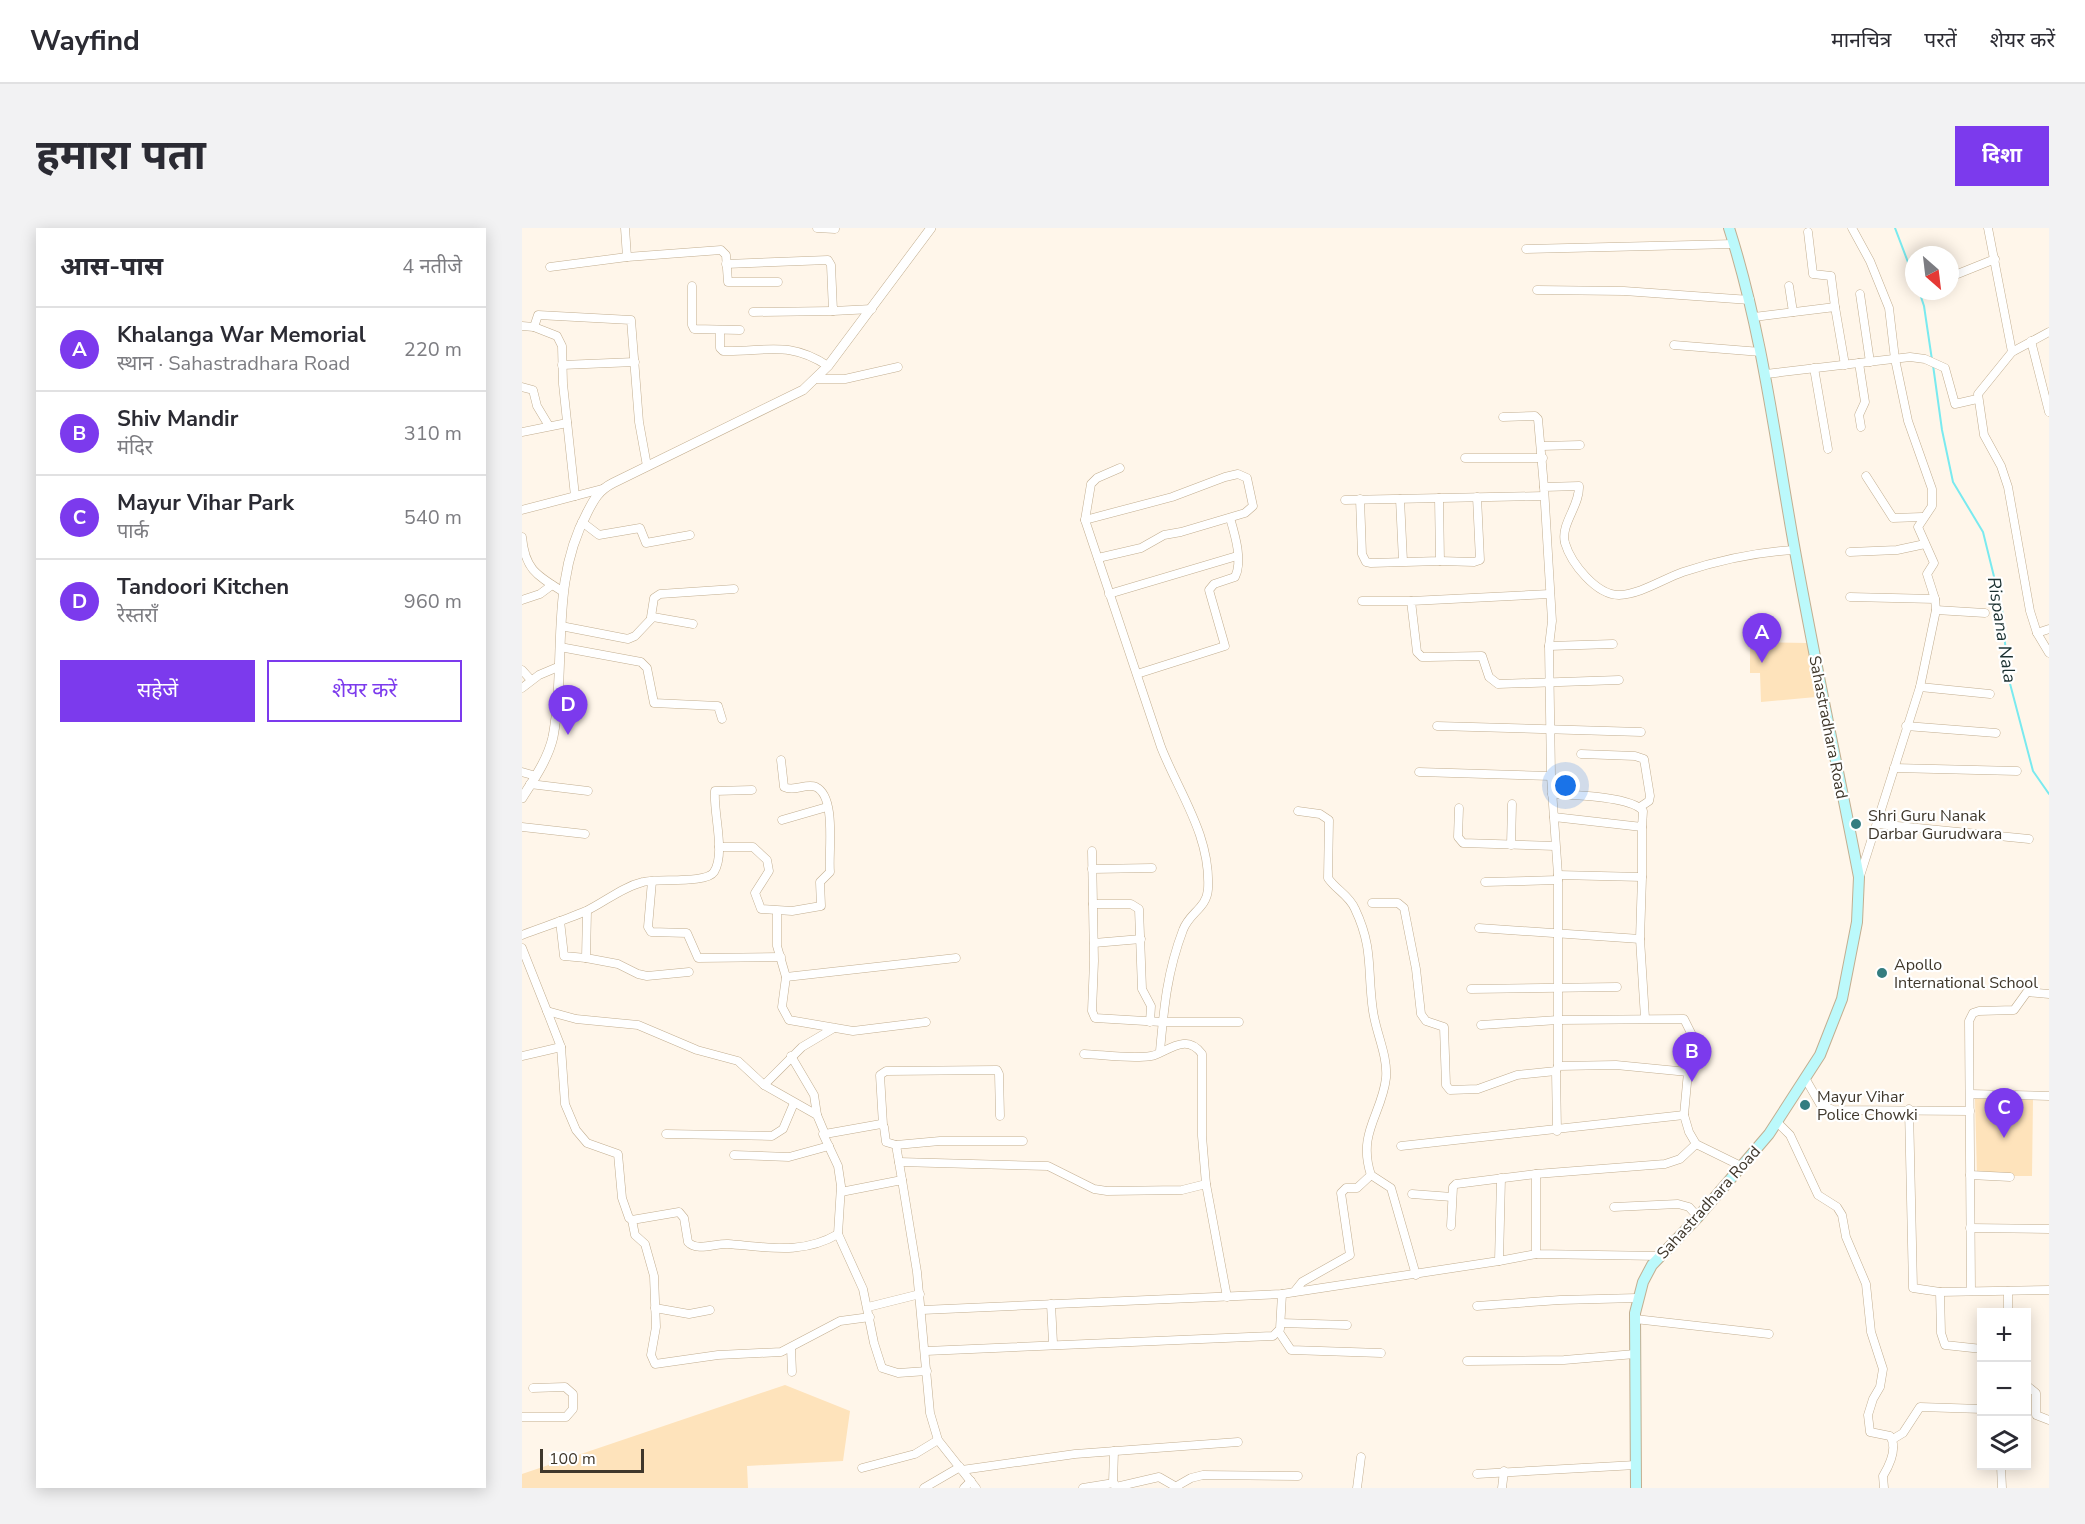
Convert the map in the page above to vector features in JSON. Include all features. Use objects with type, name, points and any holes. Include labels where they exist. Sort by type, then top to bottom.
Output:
[{"type":"main road","name":"Sahastradhara Road","points":[[1637,1488],[1635,1319],[1637,1298],[1652,1265],[1698,1217],[1777,1122],[1820,1055],[1842,999],[1857,922],[1859,878],[1795,550],[1766,374],[1750,300],[1729,228]]},
{"type":"street","points":[[625,228],[627,257]]},
{"type":"street","points":[[817,228],[835,229]]},
{"type":"street","points":[[522,510],[602,489],[796,395],[828,366],[931,228]]},
{"type":"street","points":[[1852,228],[1884,292],[1892,323],[1896,359],[1908,421],[1932,489],[1932,506],[1918,527],[1934,563],[1927,574],[1936,610],[1920,687],[1859,878]]},
{"type":"street","points":[[1988,228],[2012,352]]},
{"type":"street","points":[[1808,232],[1813,274],[1831,276],[1845,365]]},
{"type":"street","points":[[1526,249],[1734,244]]},
{"type":"street","points":[[550,267],[627,257],[721,250],[725,253],[728,282],[778,282]]},
{"type":"street","points":[[1959,273],[1995,259]]},
{"type":"street","points":[[726,264],[828,260],[831,265],[833,311]]},
{"type":"street","points":[[692,286],[693,327],[740,330]]},
{"type":"street","points":[[1789,286],[1793,312]]},
{"type":"street","points":[[1537,290],[1624,291],[1750,300]]},
{"type":"street","points":[[1860,294],[1870,362]]},
{"type":"street","points":[[1754,316],[1835,307]]},
{"type":"street","points":[[753,312],[872,309]]},
{"type":"street","points":[[534,327],[536,317],[541,314],[629,318],[632,324],[639,422],[647,466]]},
{"type":"street","points":[[522,326],[534,327],[560,339],[575,496]]},
{"type":"street","points":[[720,330],[720,348],[723,351],[794,349],[809,354],[828,366]]},
{"type":"street","points":[[2049,332],[2012,352],[1982,387],[1977,399],[1984,435],[2006,475],[2030,611],[2037,633],[2049,654]]},
{"type":"street","points":[[2031,341],[2049,412]]},
{"type":"street","points":[[1674,345],[1761,352]]},
{"type":"street","points":[[1766,374],[1896,359],[1925,358],[1945,368],[1955,404],[1977,399]]},
{"type":"street","points":[[562,365],[635,362]]},
{"type":"street","points":[[1859,363],[1865,402],[1859,415],[1861,427]]},
{"type":"street","points":[[815,379],[838,380],[897,367]]},
{"type":"street","points":[[1814,368],[1828,449]]},
{"type":"street","points":[[522,387],[533,390],[537,406],[549,426]]},
{"type":"street","points":[[1503,417],[1534,416],[1538,419],[1543,458],[1551,621],[1549,646],[1551,776],[1558,878],[1557,1131]]},
{"type":"street","points":[[522,432],[567,423]]},
{"type":"street","points":[[1542,446],[1580,445]]},
{"type":"street","points":[[1465,458],[1543,458]]},
{"type":"street","points":[[1120,468],[1097,478],[1091,484],[1085,520],[1171,772],[1190,806],[1198,828],[1208,888],[1206,901],[1185,924],[1180,937],[1169,976],[1160,1051]]},
{"type":"street","points":[[1085,520],[1172,497],[1225,477],[1244,474],[1253,507],[1245,513],[1164,535],[1141,548],[1098,558]]},
{"type":"street","points":[[1866,476],[1893,518],[1922,518]]},
{"type":"street","points":[[1544,487],[1579,486],[1578,498],[1567,524],[1564,541],[1585,576],[1613,594],[1636,591],[1686,571],[1737,557],[1795,550]]},
{"type":"street","points":[[522,798],[547,755],[553,736],[562,591],[568,558],[582,522],[602,489]]},
{"type":"street","points":[[1345,500],[1544,496]]},
{"type":"street","points":[[1360,499],[1362,554],[1366,562],[1479,561],[1477,497]]},
{"type":"street","points":[[1438,498],[1440,561]]},
{"type":"street","points":[[1400,499],[1403,561]]},
{"type":"street","points":[[1137,674],[1225,646],[1209,590],[1214,584],[1236,576],[1238,546],[1230,518]]},
{"type":"street","points":[[582,522],[599,535],[640,528],[646,543],[690,536]]},
{"type":"street","points":[[522,537],[524,555],[528,565],[562,591]]},
{"type":"street","points":[[1850,552],[1897,550],[1925,544]]},
{"type":"street","points":[[1109,594],[1237,556]]},
{"type":"street","points":[[522,600],[540,594],[552,585]]},
{"type":"street","points":[[561,626],[628,639],[635,636],[651,617],[654,598],[660,594],[734,589]]},
{"type":"street","points":[[1362,601],[1411,601],[1550,594]]},
{"type":"street","points":[[1850,597],[1935,599]]},
{"type":"street","points":[[1411,601],[1415,646],[1422,657],[1478,654],[1484,659],[1490,677],[1498,684],[1619,680]]},
{"type":"street","points":[[1936,610],[1985,613]]},
{"type":"street","points":[[651,617],[693,624]]},
{"type":"street","points":[[2037,633],[2049,630]]},
{"type":"street","points":[[1549,646],[1613,644]]},
{"type":"street","points":[[560,647],[641,662],[647,668],[654,703],[718,706],[722,719]]},
{"type":"street","points":[[522,688],[531,680],[558,667]]},
{"type":"street","points":[[522,670],[531,680]]},
{"type":"street","points":[[1920,687],[1990,694]]},
{"type":"street","points":[[1437,726],[1641,732]]},
{"type":"street","points":[[1906,726],[1996,733]]},
{"type":"street","points":[[1581,754],[1635,756],[1644,759],[1650,796],[1649,801],[1640,807]]},
{"type":"street","points":[[719,847],[747,845],[763,854],[770,866],[756,890],[757,903],[764,910],[816,908],[822,904],[820,882],[830,872],[830,824],[825,798],[817,788],[784,787],[781,760]]},
{"type":"street","points":[[1894,768],[2017,771]]},
{"type":"street","points":[[522,772],[533,780],[588,791]]},
{"type":"street","points":[[1419,772],[1551,776]]},
{"type":"street","points":[[522,935],[586,911],[624,890],[651,881],[701,878],[711,875],[715,870],[719,847],[715,818],[715,791],[753,790]]},
{"type":"street","points":[[1552,794],[1603,798],[1640,807],[1643,811],[1640,939],[1645,1018]]},
{"type":"street","points":[[1511,845],[1512,804]]},
{"type":"street","points":[[782,820],[827,807]]},
{"type":"street","points":[[1459,808],[1458,837],[1461,842],[1555,846]]},
{"type":"street","points":[[1298,811],[1320,814],[1329,820],[1328,878],[1353,905],[1363,927],[1371,955],[1373,1011],[1386,1077],[1370,1124],[1367,1144],[1371,1175],[1391,1188],[1416,1275]]},
{"type":"street","points":[[1554,817],[1642,827]]},
{"type":"street","points":[[1877,824],[2029,839]]},
{"type":"street","points":[[522,827],[585,834]]},
{"type":"street","points":[[1092,851],[1094,944],[1092,1011],[1095,1018],[1150,1022],[1239,1022]]},
{"type":"street","points":[[1092,869],[1152,868]]},
{"type":"street","points":[[1485,882],[1642,877]]},
{"type":"street","points":[[651,881],[648,927],[651,932],[687,933],[698,958],[781,957]]},
{"type":"street","points":[[1372,903],[1398,903],[1404,908],[1416,969],[1421,1014],[1423,1019],[1442,1025],[1445,1030],[1447,1088],[1454,1091],[1478,1089],[1517,1075],[1557,1068],[1616,1065],[1688,1072]]},
{"type":"street","points":[[1093,904],[1131,904],[1137,907],[1141,939],[1142,989],[1151,1006],[1150,1022]]},
{"type":"street","points":[[586,911],[586,958]]},
{"type":"street","points":[[777,911],[777,946],[786,977],[782,999],[786,1018],[853,1031],[926,1022]]},
{"type":"street","points":[[560,921],[564,956],[618,964],[647,976],[689,972]]},
{"type":"street","points":[[1479,928],[1640,939]]},
{"type":"street","points":[[1094,944],[1141,939]]},
{"type":"street","points":[[522,948],[561,1047],[565,1104],[569,1116],[583,1140],[618,1154],[622,1198],[627,1214],[632,1220],[633,1230],[645,1244],[652,1268],[656,1327],[651,1355],[655,1364],[717,1355],[781,1352],[840,1321],[870,1317]]},
{"type":"street","points":[[786,977],[956,958]]},
{"type":"street","points":[[1471,989],[1617,987]]},
{"type":"street","points":[[1971,1291],[1971,1016],[1979,1011],[2014,1010],[2027,992],[2049,994]]},
{"type":"street","points":[[547,1011],[576,1018],[638,1025],[697,1050],[738,1061],[764,1085],[817,1115]]},
{"type":"street","points":[[1481,1024],[1558,1020],[1684,1019],[1692,1035],[1684,1115],[1689,1132],[1696,1144],[1741,1166]]},
{"type":"street","points":[[764,1085],[791,1056],[834,1028]]},
{"type":"street","points":[[1084,1054],[1149,1056],[1168,1047],[1185,1045],[1196,1048],[1202,1054],[1202,1136],[1206,1184],[1227,1297]]},
{"type":"street","points":[[522,1056],[561,1047]]},
{"type":"street","points":[[791,1056],[814,1095],[817,1115],[838,1166],[841,1192],[838,1234],[858,1274],[882,1368],[897,1373],[927,1371]]},
{"type":"street","points":[[1000,1116],[997,1070],[886,1071],[880,1075],[886,1142],[896,1145],[940,1141],[1023,1141]]},
{"type":"street","points":[[1805,1078],[1820,1104],[1833,1110],[1909,1108],[1970,1111]]},
{"type":"street","points":[[1970,1094],[2049,1096]]},
{"type":"street","points":[[666,1134],[772,1136],[783,1129],[794,1102]]},
{"type":"street","points":[[1909,1108],[1911,1284],[1918,1291],[1940,1292],[2049,1290]]},
{"type":"street","points":[[1401,1146],[1557,1131],[1684,1115]]},
{"type":"street","points":[[1777,1122],[1790,1135],[1818,1195],[1837,1207],[1842,1215],[1846,1238],[1866,1284],[1871,1332],[1883,1369],[1880,1387],[1868,1415],[1868,1426],[1872,1433],[1893,1439],[1903,1433],[1920,1407],[1977,1409]]},
{"type":"street","points":[[824,1134],[883,1125]]},
{"type":"street","points":[[1451,1226],[1453,1187],[1456,1184],[1536,1174],[1665,1164],[1680,1159],[1696,1144]]},
{"type":"street","points":[[896,1145],[920,1294],[930,1413],[939,1440],[974,1485],[964,1488]]},
{"type":"street","points":[[734,1155],[789,1157],[830,1146]]},
{"type":"street","points":[[899,1162],[1048,1166],[1094,1189],[1107,1191],[1182,1190],[1206,1184]]},
{"type":"street","points":[[1536,1174],[1536,1254]]},
{"type":"street","points":[[1294,1292],[1302,1282],[1350,1255],[1341,1193],[1346,1188],[1357,1188],[1371,1175]]},
{"type":"street","points":[[1970,1175],[2010,1177]]},
{"type":"street","points":[[1499,1261],[1501,1178]]},
{"type":"street","points":[[841,1192],[902,1180]]},
{"type":"street","points":[[1412,1194],[1452,1197]]},
{"type":"street","points":[[1614,1207],[1678,1204],[1689,1207],[1698,1217]]},
{"type":"street","points":[[632,1220],[679,1212],[684,1218],[688,1242],[694,1246],[727,1244],[764,1249],[794,1249],[824,1243],[838,1234]]},
{"type":"street","points":[[1970,1228],[2049,1229]]},
{"type":"street","points":[[922,1310],[1282,1294],[1416,1275],[1536,1254],[1660,1256]]},
{"type":"street","points":[[2008,1291],[2008,1308]]},
{"type":"street","points":[[1940,1292],[1941,1333],[1945,1345],[1977,1348]]},
{"type":"street","points":[[868,1307],[920,1294]]},
{"type":"street","points":[[1282,1294],[1280,1328],[1291,1350],[1381,1353]]},
{"type":"street","points":[[1477,1306],[1560,1300],[1637,1298]]},
{"type":"street","points":[[1051,1304],[1053,1344]]},
{"type":"street","points":[[655,1308],[689,1314],[710,1310]]},
{"type":"street","points":[[1635,1319],[1769,1334]]},
{"type":"street","points":[[926,1351],[1273,1336],[1280,1328],[1347,1325]]},
{"type":"street","points":[[791,1348],[792,1372]]},
{"type":"street","points":[[1467,1360],[1564,1360],[1635,1354]]},
{"type":"street","points":[[2031,1386],[2036,1393],[2036,1415],[2049,1420]]},
{"type":"street","points":[[522,1417],[566,1417],[573,1408],[573,1394],[565,1387],[533,1388]]},
{"type":"street","points":[[1884,1488],[1883,1476],[1891,1462],[1893,1439]]},
{"type":"street","points":[[862,1468],[915,1454],[939,1440]]},
{"type":"street","points":[[924,1488],[961,1469],[1114,1451],[1238,1442]]},
{"type":"street","points":[[1114,1451],[1114,1484]]},
{"type":"street","points":[[1357,1488],[1361,1458]]},
{"type":"street","points":[[1477,1474],[1636,1465]]},
{"type":"street","points":[[2001,1470],[2002,1488]]},
{"type":"street","points":[[1502,1488],[1504,1472]]},
{"type":"street","points":[[1083,1488],[1114,1484],[1121,1487],[1159,1477],[1178,1487],[1191,1478],[1203,1475],[1298,1476]]},
{"type":"shaded area","points":[[1750,642],[1807,643],[1816,697],[1761,702],[1760,673],[1750,673]]},
{"type":"shaded area","points":[[2033,1098],[2032,1176],[1977,1176],[1975,1099]]},
{"type":"shaded area","points":[[785,1385],[850,1411],[843,1461],[747,1466],[748,1488],[522,1488],[522,1474]]},
{"type":"waterway","name":"Rispana Nala","points":[[1895,228],[1905,254]]},
{"type":"waterway","name":"Rispana Nala","points":[[1922,300],[1932,360]]},
{"type":"waterway","name":"Rispana Nala","points":[[1933,365],[1942,430],[1953,482],[1983,532],[2002,609],[2008,676],[2033,771],[2049,794]]},
{"type":"place","name":"Khalanga War Memorial","points":[[1762,663]]},
{"type":"place","name":"Tandoori Kitchen","points":[[568,735]]},
{"type":"place","name":"Shri Guru Nanak Darbar Gurudwara","points":[[1856,824]]},
{"type":"place","name":"Apollo International School","points":[[1882,973]]},
{"type":"place","name":"Shiv Mandir","points":[[1692,1082]]},
{"type":"place","name":"Mayur Vihar Police Chowki","points":[[1805,1105]]},
{"type":"place","name":"Mayur Vihar Park","points":[[2004,1138]]}]
